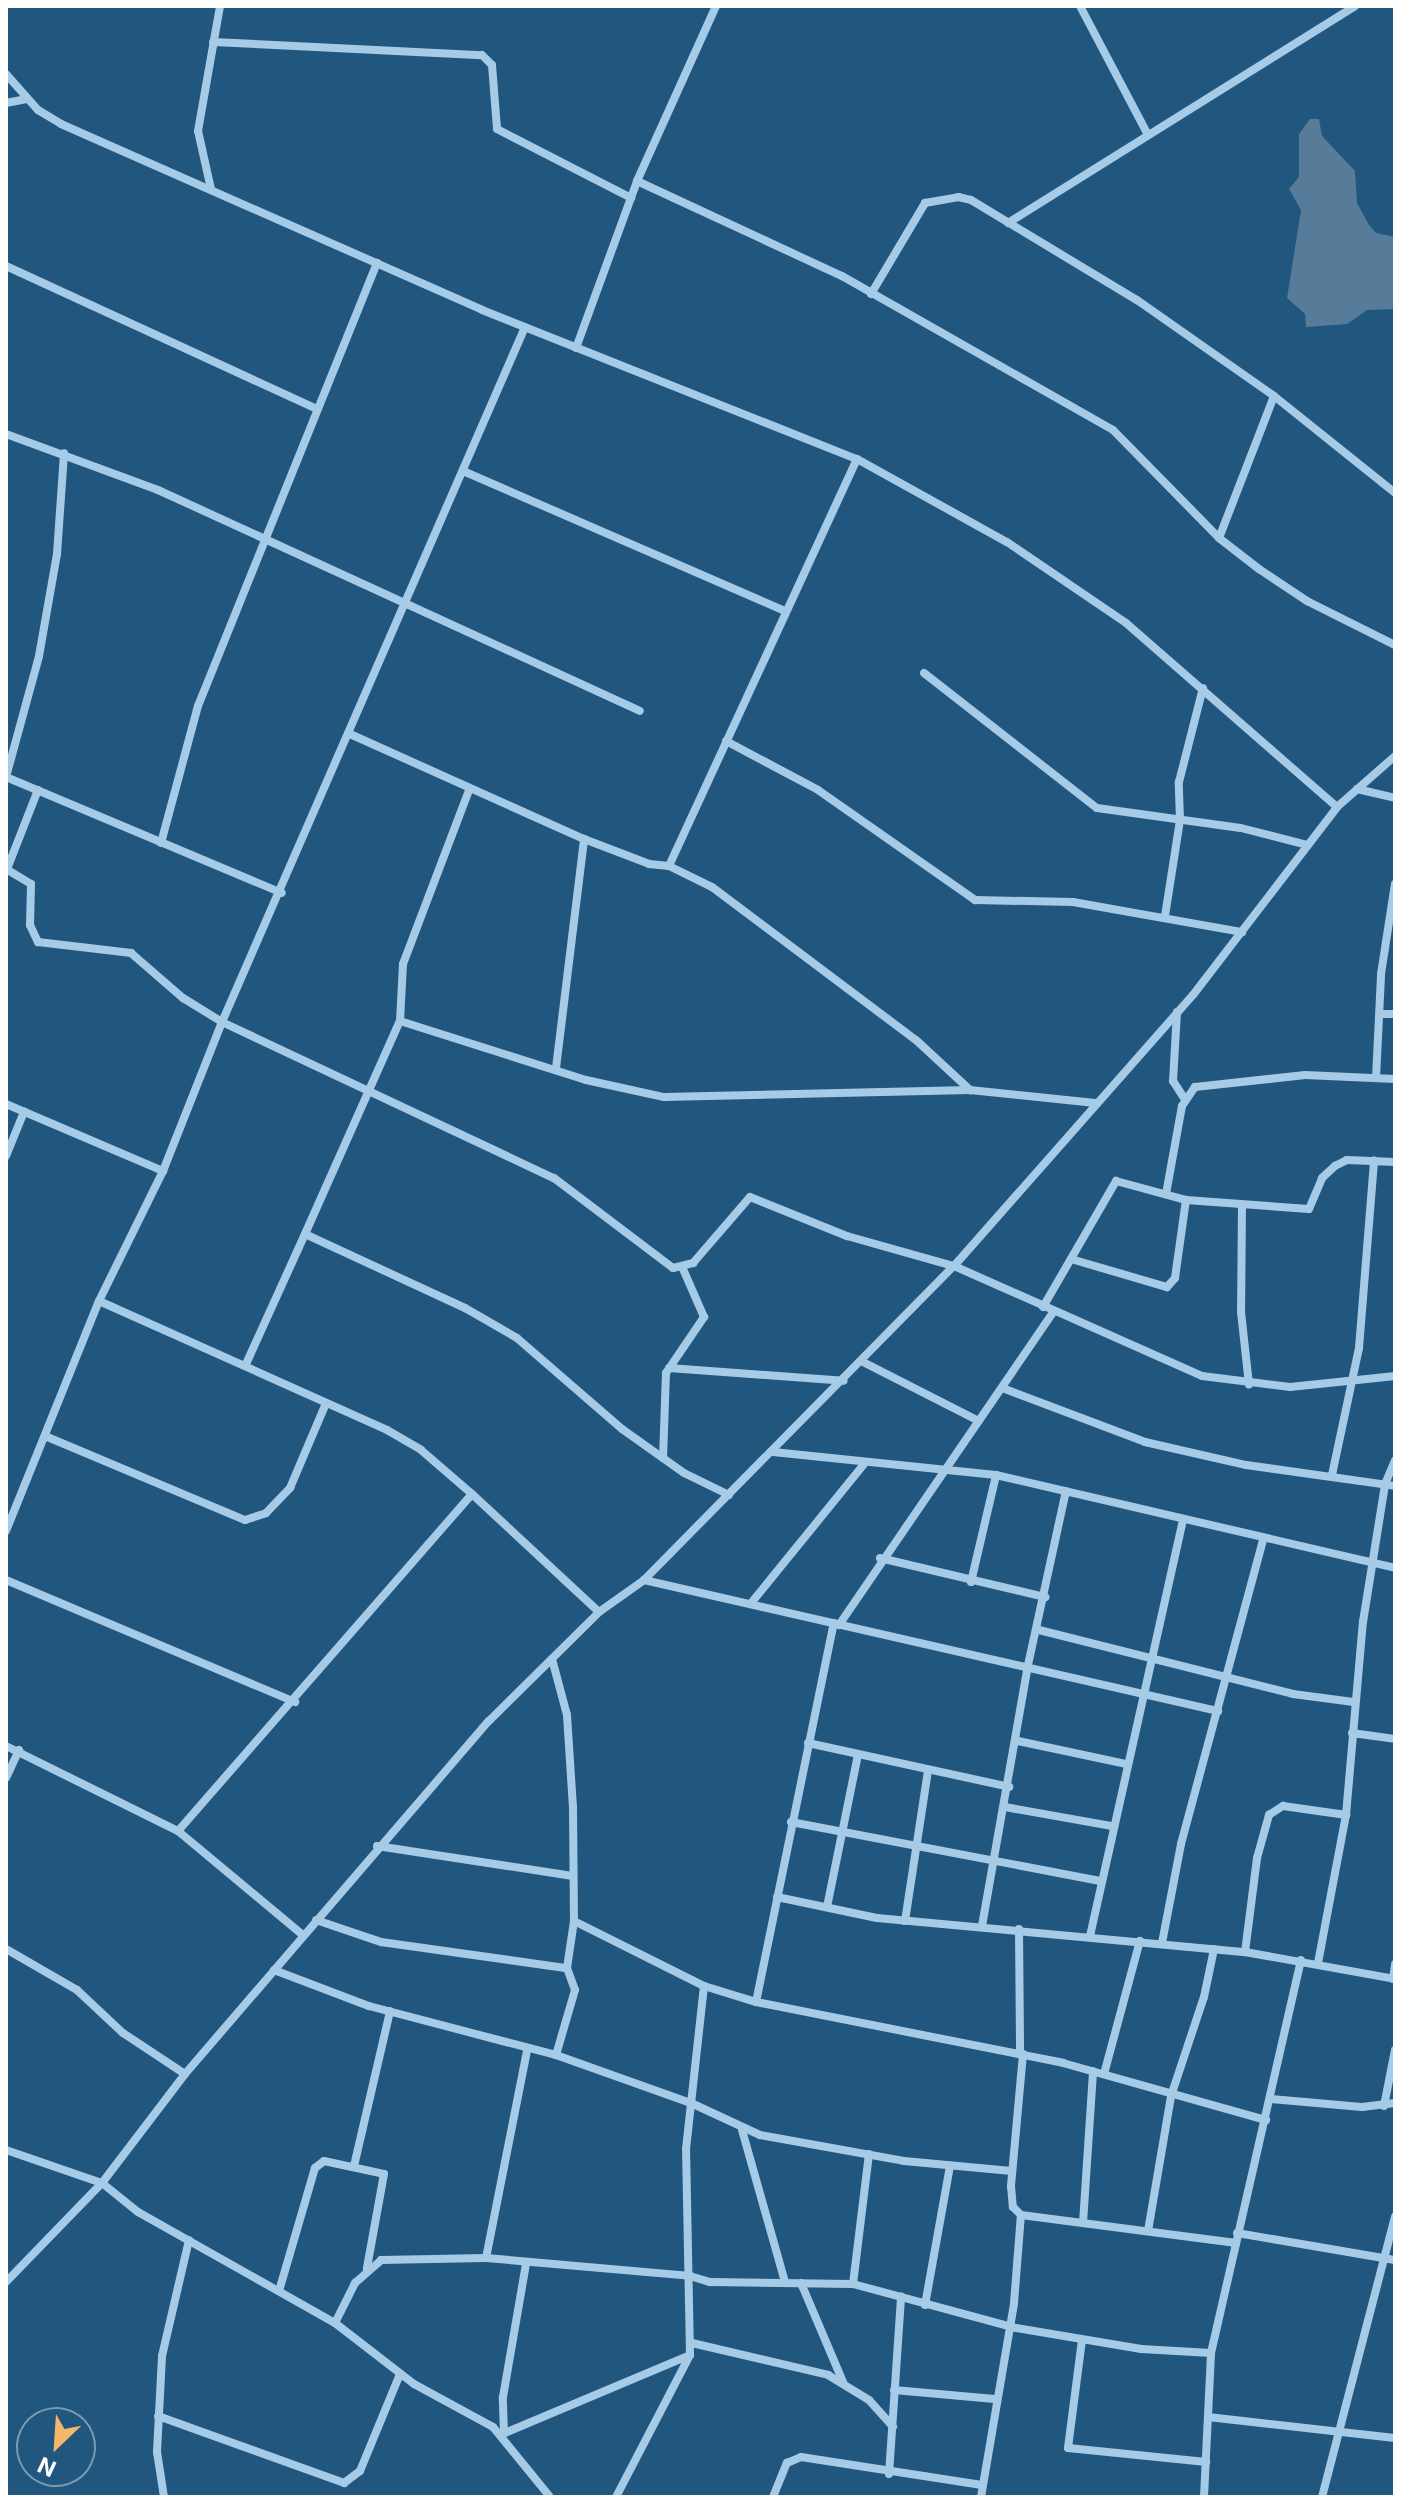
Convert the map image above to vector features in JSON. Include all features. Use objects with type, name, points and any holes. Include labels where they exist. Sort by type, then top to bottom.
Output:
[{"type":"street","points":[[211,189],[198,131],[220,6]]},
{"type":"street","points":[[576,348],[637,181],[716,6]]},
{"type":"street","points":[[1080,6],[1148,135]]},
{"type":"street","points":[[1008,223],[1355,6]]},
{"type":"street","points":[[213,42],[482,55],[492,65],[497,129],[631,198]]},
{"type":"street","points":[[6,74],[27,99],[61,124],[525,327],[857,459],[1007,542],[1126,623],[1337,807]]},
{"type":"street","points":[[6,103],[27,99]]},
{"type":"street","points":[[637,181],[800,254],[1113,430],[1219,538],[1307,601],[1395,645]]},
{"type":"street","points":[[871,294],[925,203],[958,197],[1008,223],[1137,300],[1274,396],[1395,493]]},
{"type":"street","points":[[161,843],[198,706],[377,263]]},
{"type":"street","points":[[6,266],[317,409]]},
{"type":"street","points":[[6,1531],[99,1301],[163,1171],[222,1022],[282,893],[525,327]]},
{"type":"street","points":[[1219,538],[1274,396]]},
{"type":"street","points":[[6,434],[64,453],[640,711]]},
{"type":"street","points":[[64,453],[57,554],[39,656],[6,777],[282,893]]},
{"type":"street","points":[[669,866],[857,459]]},
{"type":"street","points":[[463,471],[785,611]]},
{"type":"street","points":[[924,673],[1097,808],[1241,828],[1307,845]]},
{"type":"street","points":[[1165,916],[1180,820],[1179,782],[1203,688]]},
{"type":"street","points":[[350,734],[584,839],[649,864],[669,866],[712,887],[916,1040],[970,1090]]},
{"type":"street","points":[[726,741],[818,790],[975,900],[1073,902],[1242,932]]},
{"type":"street","points":[[6,2282],[102,2183],[185,2074],[377,1846],[552,1659],[599,1612],[644,1580],[863,1362],[954,1266],[1177,1012],[1337,807],[1395,756]]},
{"type":"street","points":[[1357,789],[1395,798]]},
{"type":"street","points":[[38,790],[6,869],[31,884],[30,925],[38,942],[131,953],[183,998],[222,1022],[554,1178],[673,1268],[683,1269]]},
{"type":"street","points":[[246,1364],[400,1021],[403,964],[469,790]]},
{"type":"street","points":[[556,1068],[584,839]]},
{"type":"street","points":[[1376,1078],[1395,884]]},
{"type":"street","points":[[1177,1012],[1173,1081],[1184,1098]]},
{"type":"street","points":[[1380,1014],[1395,1014]]},
{"type":"street","points":[[400,1021],[664,1097],[970,1090],[1095,1103]]},
{"type":"street","points":[[1166,1194],[1184,1098],[1195,1087],[1255,1079],[1395,1079]]},
{"type":"street","points":[[6,1104],[163,1171]]},
{"type":"street","points":[[6,1156],[24,1112]]},
{"type":"street","points":[[1043,1307],[1116,1181],[1186,1200],[1309,1209],[1322,1178],[1335,1166],[1347,1160],[1395,1162]]},
{"type":"street","points":[[1332,1475],[1354,1377],[1374,1161]]},
{"type":"street","points":[[683,1269],[750,1197],[847,1236],[954,1266],[1171,1366],[1249,1385],[1290,1387],[1354,1377],[1395,1376]]},
{"type":"street","points":[[1071,1259],[1167,1287],[1175,1278],[1186,1200]]},
{"type":"street","points":[[1242,1205],[1241,1312],[1249,1385]]},
{"type":"street","points":[[305,1234],[465,1308],[517,1338],[663,1458],[729,1495]]},
{"type":"street","points":[[663,1458],[669,1368],[704,1317],[683,1269]]},
{"type":"street","points":[[99,1301],[246,1364],[421,1450],[599,1612]]},
{"type":"street","points":[[756,2002],[791,1822],[837,1624],[941,1468],[1005,1389],[1053,1312]]},
{"type":"street","points":[[863,1362],[979,1421]]},
{"type":"street","points":[[669,1368],[844,1381]]},
{"type":"street","points":[[1005,1389],[1145,1442],[1246,1465],[1395,1486]]},
{"type":"street","points":[[45,1436],[245,1520],[266,1513],[290,1488],[326,1403]]},
{"type":"street","points":[[773,1452],[996,1475],[1263,1540],[1395,1568]]},
{"type":"street","points":[[1318,1963],[1346,1815],[1353,1702],[1372,1562],[1385,1484],[1395,1460]]},
{"type":"street","points":[[752,1602],[865,1463]]},
{"type":"street","points":[[971,1582],[996,1475]]},
{"type":"street","points":[[982,1926],[1018,1741],[1028,1665],[1039,1630],[1066,1491]]},
{"type":"street","points":[[178,1831],[295,1702],[472,1494]]},
{"type":"street","points":[[1090,1936],[1112,1826],[1183,1521]]},
{"type":"street","points":[[1162,1943],[1181,1844],[1263,1540]]},
{"type":"street","points":[[880,1558],[971,1582],[1045,1597]]},
{"type":"street","points":[[6,1580],[295,1702]]},
{"type":"street","points":[[644,1580],[752,1602],[1218,1711]]},
{"type":"street","points":[[1039,1630],[1151,1656],[1227,1678],[1353,1702]]},
{"type":"street","points":[[552,1659],[572,1765],[574,1921],[567,1968],[575,1990],[556,2055]]},
{"type":"street","points":[[1352,1733],[1395,1739]]},
{"type":"street","points":[[1018,1741],[1126,1764]]},
{"type":"street","points":[[808,1743],[1009,1787]]},
{"type":"street","points":[[6,1746],[178,1831],[303,1935]]},
{"type":"street","points":[[6,1778],[19,1750]]},
{"type":"street","points":[[827,1907],[858,1754]]},
{"type":"street","points":[[905,1921],[928,1770]]},
{"type":"street","points":[[1245,1952],[1257,1858],[1269,1815],[1283,1806],[1346,1815]]},
{"type":"street","points":[[1005,1807],[1112,1826]]},
{"type":"street","points":[[791,1822],[915,1849],[1101,1881]]},
{"type":"street","points":[[377,1846],[573,1876]]},
{"type":"street","points":[[777,1897],[905,1921],[1245,1952],[1394,1979],[1395,1964]]},
{"type":"street","points":[[316,1920],[381,1942],[567,1968]]},
{"type":"street","points":[[574,1921],[704,1986],[756,2002],[1021,2054],[1266,2120]]},
{"type":"street","points":[[1019,1929],[1021,2054],[1012,2171],[1013,2207],[1021,2215],[1236,2243]]},
{"type":"street","points":[[1104,2074],[1140,1941]]},
{"type":"street","points":[[6,1949],[66,1982],[123,2033],[185,2074]]},
{"type":"street","points":[[1148,2231],[1171,2096],[1204,1997],[1214,1949]]},
{"type":"street","points":[[1204,2497],[1211,2353],[1301,1960]]},
{"type":"street","points":[[274,1970],[390,2011],[527,2050],[556,2055],[691,2103],[742,2130],[869,2154],[1012,2171]]},
{"type":"street","points":[[616,2497],[690,2355],[690,2276],[684,2210],[691,2103],[704,1986]]},
{"type":"street","points":[[354,2166],[390,2011]]},
{"type":"street","points":[[486,2258],[527,2050]]},
{"type":"street","points":[[1384,2106],[1395,2050]]},
{"type":"street","points":[[1083,2223],[1093,2071]]},
{"type":"street","points":[[1271,2099],[1384,2106],[1395,2103]]},
{"type":"street","points":[[742,2130],[785,2282]]},
{"type":"street","points":[[6,2150],[102,2183],[189,2240],[335,2323],[400,2374],[481,2418],[502,2434],[550,2497]]},
{"type":"street","points":[[853,2284],[869,2154]]},
{"type":"street","points":[[279,2291],[315,2168],[324,2161],[385,2176],[367,2268],[335,2323]]},
{"type":"street","points":[[925,2305],[950,2166]]},
{"type":"street","points":[[981,2497],[1008,2327],[1021,2215]]},
{"type":"street","points":[[1322,2497],[1342,2432],[1395,2216]]},
{"type":"street","points":[[1237,2233],[1395,2260]]},
{"type":"street","points":[[164,2497],[157,2452],[162,2356],[189,2240]]},
{"type":"street","points":[[367,2268],[398,2257],[486,2258],[526,2264],[690,2276],[710,2282],[853,2284],[1008,2327],[1082,2340],[1211,2353]]},
{"type":"street","points":[[502,2434],[503,2397],[526,2264]]},
{"type":"street","points":[[801,2283],[843,2382],[893,2427]]},
{"type":"street","points":[[889,2474],[901,2296]]},
{"type":"street","points":[[1082,2340],[1068,2448],[1206,2462]]},
{"type":"street","points":[[692,2343],[720,2346],[843,2382]]},
{"type":"street","points":[[502,2434],[690,2355]]},
{"type":"street","points":[[158,2416],[344,2483],[360,2471],[400,2374]]},
{"type":"street","points":[[894,2390],[995,2399]]},
{"type":"street","points":[[1208,2417],[1395,2438]]},
{"type":"street","points":[[773,2497],[787,2463],[801,2457],[889,2474],[982,2485]]},
{"type":"water","points":[[1310,119],[1319,119],[1322,136],[1355,171],[1357,203],[1369,225],[1376,233],[1395,237],[1395,309],[1367,310],[1347,324],[1306,327],[1305,314],[1287,298],[1301,210],[1289,189],[1299,177],[1299,134]]}]
